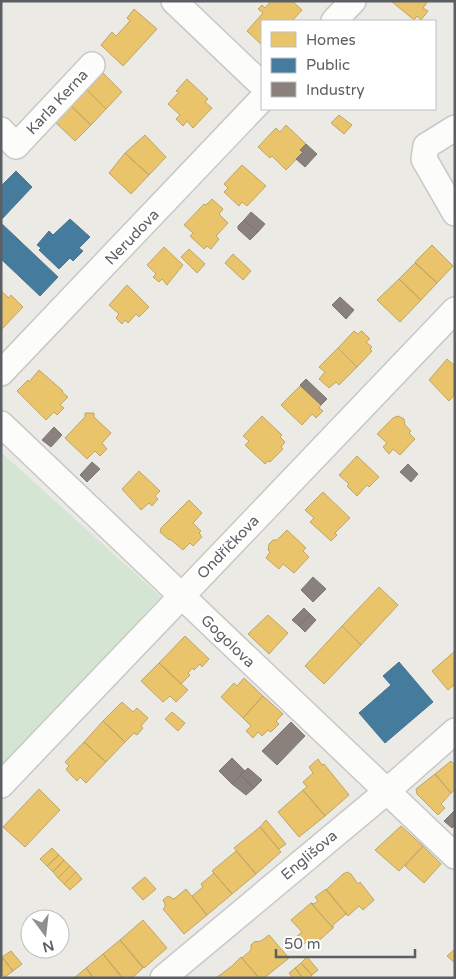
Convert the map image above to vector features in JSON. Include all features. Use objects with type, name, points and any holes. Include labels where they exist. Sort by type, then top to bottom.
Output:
[{"type":"street","points":[[174,1],[261,84]]},
{"type":"street","points":[[335,20],[353,1]]},
{"type":"street","name":"Karla Kerna","points":[[1,130],[16,146],[92,65]]},
{"type":"street","name":"Nerudova","points":[[1,373],[261,100]]},
{"type":"street","points":[[455,128],[426,146],[424,159],[455,214]]},
{"type":"street","name":"Ondříčkova","points":[[1,785],[455,310]]},
{"type":"street","name":"Gogolova","points":[[1,424],[455,856]]},
{"type":"street","name":"Englišova","points":[[163,978],[386,792],[455,731]]},
{"type":"green space","points":[[1,452],[161,597],[1,769]]},
{"type":"building: Homes","points":[[271,1],[292,1],[302,10],[293,20],[261,20],[261,44],[247,31],[263,13],[258,9],[262,5],[265,8]]},
{"type":"building: Homes","points":[[391,1],[428,1],[423,8],[428,11],[421,20],[417,16],[414,20]]},
{"type":"building: Homes","points":[[134,9],[157,29],[123,66],[101,45],[112,32],[116,36],[130,21],[127,18]]},
{"type":"building: Homes","points":[[103,73],[122,92],[106,109],[87,90]]},
{"type":"building: Homes","points":[[187,79],[208,99],[205,102],[212,108],[193,128],[187,121],[183,126],[176,119],[180,115],[168,104]]},
{"type":"building: Homes","points":[[87,90],[106,109],[91,125],[71,106]]},
{"type":"building: Homes","points":[[71,106],[91,125],[75,141],[56,123]]},
{"type":"building: Homes","points":[[339,115],[352,125],[344,134],[331,123]]},
{"type":"building: Homes","points":[[286,125],[306,144],[300,150],[303,152],[286,170],[272,156],[270,158],[258,147],[276,128],[280,132]]},
{"type":"building: Homes","points":[[145,135],[166,157],[149,175],[125,153]]},
{"type":"building: Homes","points":[[125,153],[149,175],[131,194],[109,173]]},
{"type":"building: Homes","points":[[242,165],[266,186],[247,206],[242,202],[239,206],[224,192],[228,188],[224,184]]},
{"type":"building: Homes","points":[[212,199],[223,209],[219,214],[228,223],[216,236],[219,239],[211,249],[207,246],[204,249],[190,236],[193,233],[184,225],[204,204],[206,205]]},
{"type":"building: Homes","points":[[432,245],[453,266],[437,283],[415,262]]},
{"type":"building: Homes","points":[[164,247],[183,265],[167,285],[162,279],[159,282],[153,277],[156,274],[147,265]]},
{"type":"building: Homes","points":[[189,249],[205,264],[197,273],[181,257]]},
{"type":"building: Homes","points":[[233,254],[251,271],[243,280],[225,263]]},
{"type":"building: Homes","points":[[415,263],[437,283],[421,300],[399,279]]},
{"type":"building: Homes","points":[[399,279],[421,300],[400,322],[377,300]]},
{"type":"building: Homes","points":[[127,285],[149,307],[139,317],[136,314],[128,323],[125,320],[122,324],[116,318],[119,314],[109,305]]},
{"type":"building: Homes","points":[[1,291],[9,298],[11,295],[23,307],[1,330]]},
{"type":"building: Homes","points":[[354,331],[358,334],[361,331],[363,332],[370,339],[366,342],[372,347],[370,349],[372,351],[357,367],[338,348]]},
{"type":"building: Homes","points":[[338,348],[357,367],[339,385],[336,382],[329,388],[319,379],[325,372],[319,367]]},
{"type":"building: Homes","points":[[447,359],[455,366],[455,395],[449,401],[429,380]]},
{"type":"building: Homes","points":[[39,370],[68,397],[60,405],[64,408],[57,415],[54,412],[46,420],[17,391],[28,380],[29,382]]},
{"type":"building: Homes","points":[[300,386],[321,405],[319,408],[323,411],[316,418],[312,414],[302,425],[281,405]]},
{"type":"building: Homes","points":[[85,413],[94,413],[94,417],[111,433],[102,443],[107,449],[100,456],[95,451],[87,459],[65,438],[85,417]]},
{"type":"building: Homes","points":[[262,416],[282,435],[280,437],[285,442],[281,447],[283,449],[270,462],[268,461],[265,464],[245,445],[249,441],[243,436]]},
{"type":"building: Homes","points":[[398,416],[404,419],[405,425],[411,431],[409,433],[415,439],[400,455],[393,449],[389,454],[383,447],[387,443],[377,434],[393,418]]},
{"type":"building: Homes","points":[[357,456],[379,477],[369,487],[367,485],[357,496],[347,486],[349,484],[339,475]]},
{"type":"building: Homes","points":[[139,471],[160,491],[155,496],[158,499],[152,506],[149,503],[141,510],[122,489]]},
{"type":"building: Homes","points":[[323,492],[350,518],[335,533],[337,535],[331,541],[310,522],[314,518],[305,510]]},
{"type":"building: Homes","points":[[189,500],[202,513],[193,523],[201,531],[199,533],[202,537],[193,546],[190,543],[183,550],[160,532],[161,528]]},
{"type":"building: Homes","points":[[287,530],[306,548],[303,551],[309,557],[294,573],[283,564],[279,569],[266,558],[270,552],[268,550],[269,544],[273,540],[277,540]]},
{"type":"building: Homes","points":[[379,587],[398,605],[361,645],[342,626]]},
{"type":"building: Homes","points":[[268,615],[288,633],[269,654],[248,634]]},
{"type":"building: Homes","points":[[342,626],[361,645],[324,684],[305,666]]},
{"type":"building: Homes","points":[[185,636],[209,659],[202,667],[200,664],[194,670],[192,668],[188,673],[190,675],[181,684],[159,663]]},
{"type":"building: Homes","points":[[455,651],[455,684],[448,690],[432,671]]},
{"type":"building: Homes","points":[[159,663],[188,690],[176,702],[170,696],[163,702],[141,681]]},
{"type":"building: Homes","points":[[244,678],[263,696],[243,718],[221,697],[234,683],[237,686]]},
{"type":"building: Homes","points":[[263,696],[283,714],[276,721],[279,724],[271,732],[268,730],[262,736],[258,732],[253,738],[246,731],[251,726],[243,718]]},
{"type":"building: Homes","points":[[122,702],[133,712],[137,708],[148,718],[141,726],[143,728],[137,735],[134,733],[125,742],[103,721]]},
{"type":"building: Homes","points":[[172,712],[185,723],[178,731],[165,719]]},
{"type":"building: Homes","points":[[103,721],[125,742],[106,762],[84,742]]},
{"type":"building: Homes","points":[[84,742],[106,762],[86,783],[80,777],[77,781],[71,775],[66,769],[69,766],[65,762]]},
{"type":"building: Homes","points":[[318,759],[349,795],[325,816],[303,790],[307,787],[303,782],[313,773],[309,767]]},
{"type":"building: Homes","points":[[451,761],[455,765],[455,790],[451,793],[435,774]]},
{"type":"building: Homes","points":[[435,774],[451,793],[441,804],[445,808],[438,815],[417,794],[416,789]]},
{"type":"building: Homes","points":[[39,789],[60,810],[25,847],[3,827]]},
{"type":"building: Homes","points":[[303,790],[325,816],[299,837],[278,812]]},
{"type":"building: Homes","points":[[266,820],[286,844],[279,849],[260,827]]},
{"type":"building: Homes","points":[[401,826],[423,846],[399,871],[375,850]]},
{"type":"building: Homes","points":[[260,827],[281,852],[256,874],[234,848]]},
{"type":"building: Homes","points":[[423,846],[441,864],[424,883],[405,866]]},
{"type":"building: Homes","points":[[52,848],[59,855],[47,866],[40,859]]},
{"type":"building: Homes","points":[[236,851],[256,874],[232,894],[212,871]]},
{"type":"building: Homes","points":[[59,855],[64,860],[53,872],[47,866]]},
{"type":"building: Homes","points":[[64,860],[70,866],[58,878],[53,872]]},
{"type":"building: Homes","points":[[70,866],[76,872],[64,884],[58,878]]},
{"type":"building: Homes","points":[[76,872],[82,879],[70,890],[64,884]]},
{"type":"building: Homes","points":[[347,872],[351,874],[358,884],[360,882],[374,900],[363,910],[359,906],[348,916],[326,890]]},
{"type":"building: Homes","points":[[214,873],[232,894],[207,915],[192,896],[203,887],[201,884]]},
{"type":"building: Homes","points":[[145,877],[156,889],[143,900],[132,888]]},
{"type":"building: Homes","points":[[186,889],[207,915],[184,934],[163,909],[165,904],[163,900],[168,896],[174,899]]},
{"type":"building: Homes","points":[[326,889],[348,916],[346,914],[333,925],[333,928],[311,903],[314,904],[318,901],[315,897]]},
{"type":"building: Homes","points":[[311,903],[333,928],[313,946],[308,940],[304,944],[297,936],[302,932],[291,920]]},
{"type":"building: Homes","points":[[143,920],[167,948],[144,968],[120,940]]},
{"type":"building: Homes","points":[[269,935],[289,958],[264,978],[259,978],[242,958],[251,950],[251,945],[254,942],[261,941]]},
{"type":"building: Homes","points":[[120,940],[143,968],[132,978],[123,978],[103,954]]},
{"type":"building: Homes","points":[[455,949],[455,963],[447,956]]},
{"type":"building: Homes","points":[[11,951],[22,964],[13,971],[2,957]]},
{"type":"building: Homes","points":[[103,954],[122,978],[94,978],[86,968]]},
{"type":"building: Homes","points":[[2,957],[13,971],[5,977],[1,973]]},
{"type":"building: Homes","points":[[241,957],[259,978],[216,978],[232,966]]},
{"type":"building: Homes","points":[[307,957],[318,970],[312,975],[301,963]]},
{"type":"building: Homes","points":[[301,963],[312,975],[308,978],[303,978],[295,968]]},
{"type":"building: Homes","points":[[86,968],[93,978],[74,978]]},
{"type":"building: Homes","points":[[295,968],[303,978],[293,978],[289,973]]},
{"type":"building: Public","points":[[16,171],[32,187],[1,220],[1,186]]},
{"type":"building: Public","points":[[70,219],[90,237],[79,248],[83,251],[73,261],[70,258],[59,269],[39,250],[41,248],[37,245],[49,231],[53,235]]},
{"type":"building: Public","points":[[1,223],[58,277],[40,296],[1,259]]},
{"type":"building: Public","points":[[399,662],[433,702],[385,743],[359,713],[391,685],[383,676]]},
{"type":"building: Industry","points":[[306,144],[317,154],[305,167],[296,159],[303,152],[300,150]]},
{"type":"building: Industry","points":[[251,212],[265,224],[258,232],[244,220]]},
{"type":"building: Industry","points":[[244,220],[258,232],[250,240],[238,229],[238,226]]},
{"type":"building: Industry","points":[[340,297],[354,310],[346,319],[332,305]]},
{"type":"building: Industry","points":[[306,379],[327,399],[321,405],[300,385]]},
{"type":"building: Industry","points":[[54,427],[62,435],[51,447],[42,440]]},
{"type":"building: Industry","points":[[92,462],[100,469],[87,482],[80,475]]},
{"type":"building: Industry","points":[[408,464],[418,474],[411,482],[400,472]]},
{"type":"building: Industry","points":[[313,577],[326,589],[313,602],[301,590]]},
{"type":"building: Industry","points":[[304,608],[310,614],[299,626],[292,620]]},
{"type":"building: Industry","points":[[310,614],[316,620],[305,632],[299,626]]},
{"type":"building: Industry","points":[[291,722],[305,736],[277,765],[262,751]]},
{"type":"building: Industry","points":[[232,758],[245,771],[232,784],[219,771]]},
{"type":"building: Industry","points":[[248,768],[262,780],[254,788],[240,775]]},
{"type":"building: Industry","points":[[240,775],[254,788],[246,795],[232,784]]},
{"type":"building: Industry","points":[[455,810],[455,825],[452,828],[444,821]]}]
